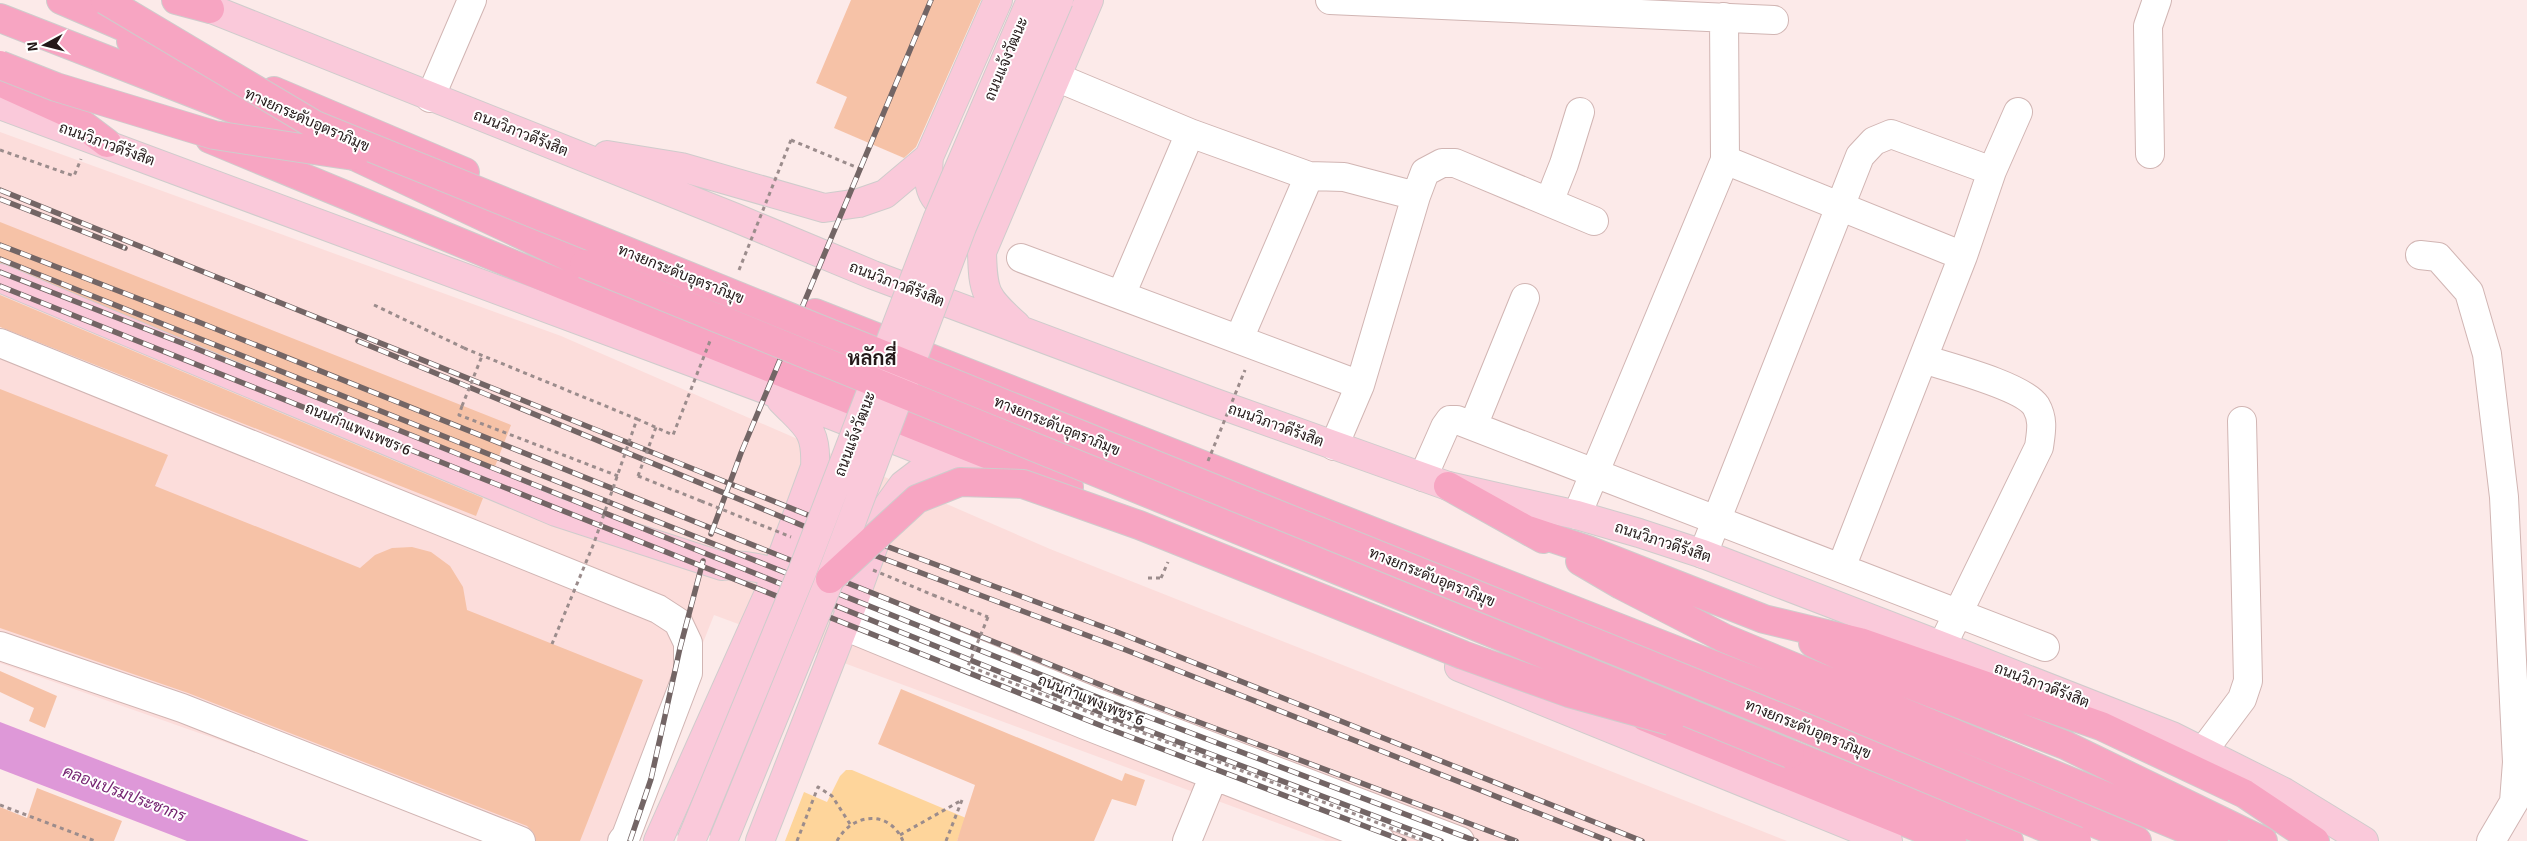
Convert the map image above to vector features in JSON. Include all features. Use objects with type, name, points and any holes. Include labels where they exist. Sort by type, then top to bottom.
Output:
[{"type":"highway","name":"ทางยกระดับอุตราภิมุข","points":[[41,0],[315,125],[1801,726],[2077,841]]},
{"type":"highway","points":[[61,0],[589,224],[1808,702],[2137,841]]},
{"type":"highway","points":[[105,0],[315,125]]},
{"type":"highway","points":[[176,0],[199,4]]},
{"type":"highway","name":"ทางยกระดับอุตราภิมุข","points":[[0,18],[354,156],[584,264],[1790,754],[2009,841]]},
{"type":"highway","points":[[0,52],[572,289],[1952,841]]},
{"type":"highway","points":[[0,65],[56,87],[214,135],[354,156]]},
{"type":"highway","points":[[4,89],[66,112],[107,143]]},
{"type":"highway","points":[[830,579],[917,499],[960,482],[1023,484],[1139,526],[1463,655],[1569,694],[1790,754]]},
{"type":"highway","points":[[1448,486],[1528,530],[1621,585],[1724,638],[2214,841]]},
{"type":"highway","points":[[1528,530],[1588,550],[1764,619],[1862,666],[2065,745],[2263,841]]},
{"type":"highway","points":[[1764,619],[1860,642],[2101,726],[2245,794],[2315,841]]},
{"type":"main road","name":"ถนนแจ้งวัฒนะ","points":[[551,146],[681,167],[824,208],[860,203],[885,194],[929,157],[998,0]]},
{"type":"main road","name":"ถนนแจ้งวัฒนะ","points":[[691,841],[802,572],[937,220],[1031,0]]},
{"type":"main road","name":"ถนนแจ้งวัฒนะ","points":[[723,841],[830,579],[962,227],[1059,0]]},
{"type":"main road","points":[[1024,332],[991,302],[983,279],[982,252],[1089,0]]},
{"type":"main road","name":"ถนนวิภาวดีรังสิต","points":[[199,4],[873,275],[1024,332],[1448,486],[1577,515],[1703,554],[1942,646],[2172,736],[2278,789],[2364,841]]},
{"type":"main road","name":"ถนนวิภาวดีรังสิต","points":[[107,143],[954,462],[1888,841]]},
{"type":"main road","points":[[929,157],[927,178],[931,193],[948,210],[962,216],[981,216],[1001,205]]},
{"type":"main road","name":"ถนนกำแพงเพชร 6","points":[[0,278],[556,512],[722,566],[733,580],[772,584],[849,615]]},
{"type":"main road","name":"ถนนแจ้งวัฒนะ","points":[[658,841],[772,584],[816,467],[816,450],[812,432],[775,393]]},
{"type":"main road","points":[[760,841],[818,698],[849,615],[875,542],[882,514],[903,485],[920,472],[954,462]]},
{"type":"main road","points":[[736,668],[754,650],[774,647],[788,650],[808,665],[814,679],[818,698]]},
{"type":"street","points":[[430,98],[472,0]]},
{"type":"street","points":[[1330,0],[1774,20]]},
{"type":"street","points":[[2150,154],[2148,26],[2157,0]]},
{"type":"street","points":[[1577,515],[1725,160],[1724,17]]},
{"type":"street","points":[[1056,77],[1190,134],[1309,176],[1344,177],[1416,196]]},
{"type":"street","points":[[1549,202],[1564,164],[1580,112]]},
{"type":"street","points":[[1841,568],[1963,256],[1992,171],[2018,112]]},
{"type":"street","points":[[1121,295],[1190,134]]},
{"type":"street","points":[[1703,554],[1860,156],[1874,141],[1891,134],[1992,171]]},
{"type":"street","points":[[1725,160],[1963,256]]},
{"type":"street","points":[[1334,446],[1360,385],[1416,196],[1425,172],[1442,163],[1455,163],[1594,221]]},
{"type":"street","points":[[1239,340],[1309,176]]},
{"type":"street","points":[[2420,255],[2438,257],[2469,292],[2487,354],[2504,497],[2517,762],[2514,802],[2491,841]]},
{"type":"street","points":[[1021,258],[1360,385]]},
{"type":"street","points":[[1473,426],[1524,298]]},
{"type":"street","points":[[0,342],[658,609],[678,622],[688,643],[688,673],[626,836],[622,841]]},
{"type":"street","points":[[1923,359],[2015,390],[2035,405],[2043,423],[2039,447],[1942,646]]},
{"type":"street","points":[[1422,477],[1450,420],[1473,426],[2044,647]]},
{"type":"street","points":[[2204,751],[2242,699],[2248,681],[2242,421]]},
{"type":"street","name":"ถนนกำแพงเพชร 6","points":[[849,615],[1214,775],[1381,841]]},
{"type":"street","name":"ถนนกำแพงเพชร 6","points":[[849,615],[1092,701],[1460,841]]},
{"type":"street","points":[[0,646],[182,708],[521,841]]},
{"type":"street","points":[[1187,841],[1214,775]]},
{"type":"path","points":[[791,140],[858,168]]},
{"type":"path","points":[[0,150],[74,176]]},
{"type":"path","points":[[374,305],[482,356],[637,419],[594,542],[552,644]]},
{"type":"path","points":[[482,356],[459,415],[618,476]]},
{"type":"path","points":[[656,427],[638,476],[701,501]]},
{"type":"path","points":[[1148,578],[1161,578]]},
{"type":"path","points":[[933,594],[988,617],[968,666],[1425,841]]},
{"type":"path","points":[[798,841],[818,788],[832,796],[850,824]]},
{"type":"path","points":[[900,835],[962,800],[946,841]]},
{"type":"path","points":[[0,805],[95,841]]},
{"type":"path","points":[[837,841],[850,824],[860,819],[882,820],[892,826],[903,841]]},
{"type":"shaded area","points":[[0,132],[561,336],[1050,549],[1787,841],[1326,841],[714,615],[624,841],[506,841],[0,663],[0,333],[497,533],[0,323]]},
{"type":"shaded area","points":[[846,770],[852,770],[966,818],[957,841],[785,841],[804,792],[827,802],[840,776]]},
{"type":"water","name":"คลองเปรมประชากร","points":[[0,722],[309,841],[187,841],[0,769]]},
{"type":"building","points":[[851,0],[981,0],[916,147],[904,158],[834,128],[847,97],[816,83]]},
{"type":"building","points":[[0,222],[511,425],[494,469],[0,263]]},
{"type":"building","points":[[0,295],[483,498],[476,516],[0,327]]},
{"type":"building","points":[[0,389],[168,455],[155,486],[360,568],[375,555],[392,548],[412,547],[431,552],[450,566],[463,587],[467,610],[643,680],[580,841],[536,841],[533,832],[527,826],[188,693],[0,628]]},
{"type":"building","points":[[0,671],[57,696],[45,728],[29,721],[34,708],[0,692]]},
{"type":"building","points":[[901,689],[1122,781],[1125,773],[1145,780],[1136,806],[1112,799],[1094,841],[957,841],[975,785],[878,744]]},
{"type":"building","points":[[37,788],[122,821],[114,841],[0,841],[0,807],[27,818]]},
{"type":"railway","points":[[711,534],[741,453],[931,0]]},
{"type":"railway","points":[[0,190],[875,542],[1117,632],[1642,841]]},
{"type":"railway","points":[[0,199],[125,248]]},
{"type":"railway","points":[[0,245],[196,321],[1121,693],[1516,841]]},
{"type":"railway","points":[[0,259],[1117,705],[1476,841]]},
{"type":"railway","points":[[0,272],[187,345],[1112,717],[1441,841]]},
{"type":"railway","points":[[0,286],[1107,728],[1404,841]]},
{"type":"railway","points":[[358,341],[871,554],[1126,650],[1609,841]]},
{"type":"railway","points":[[630,841],[651,779],[680,648],[703,561]]},
{"type":"district","name":"หลักสี่","points":[[872,358]]}]
